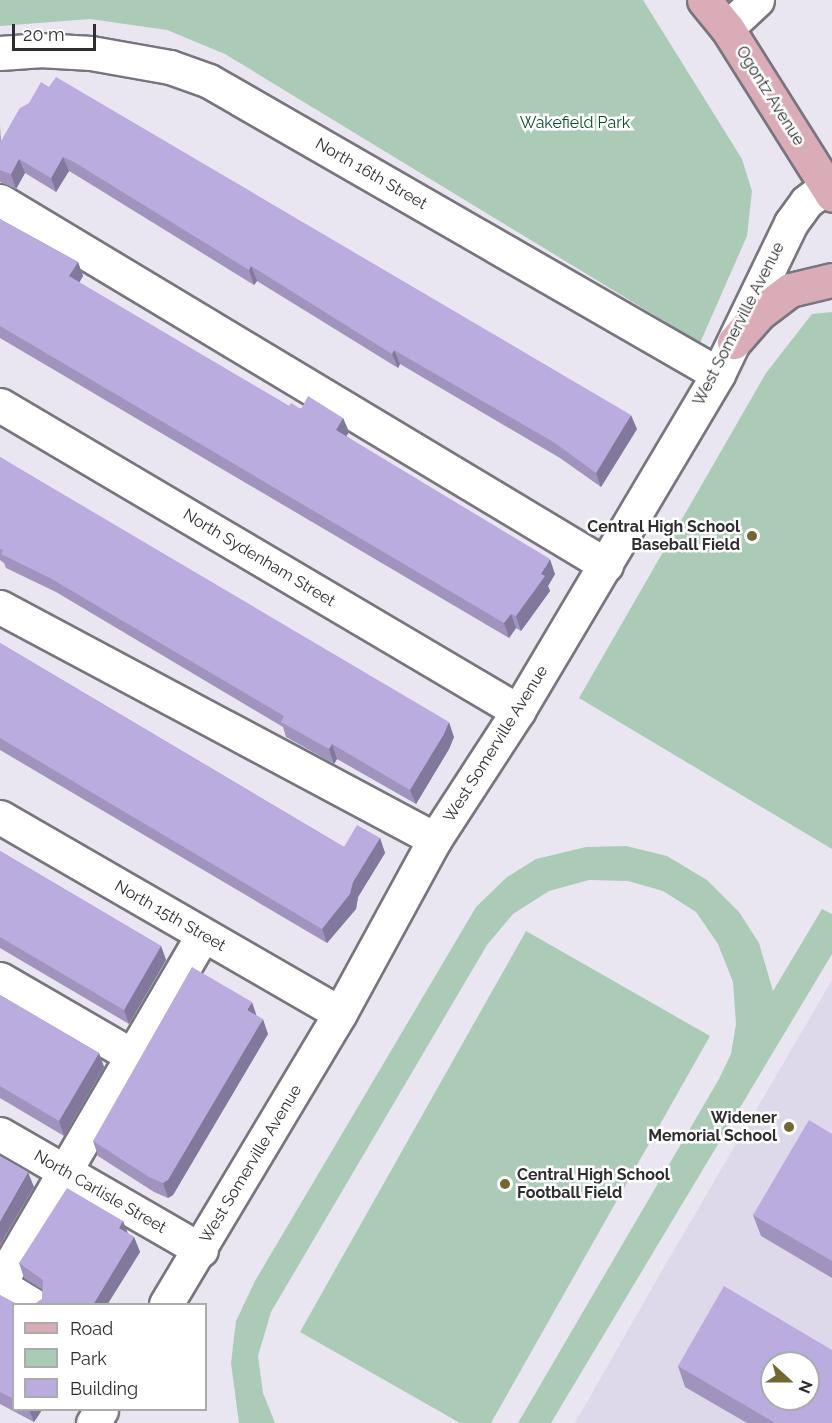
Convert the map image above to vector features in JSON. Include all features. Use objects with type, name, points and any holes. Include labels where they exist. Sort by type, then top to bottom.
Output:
[{"type":"main road","name":"Ogontz Avenue","points":[[704,0],[727,28],[829,191]]},
{"type":"main road","points":[[734,342],[758,314],[790,290],[832,280]]},
{"type":"street","points":[[727,28],[757,0]]},
{"type":"street","name":"North 16th Street","points":[[0,53],[39,50],[91,53],[170,67],[209,81],[717,374]]},
{"type":"street","name":"West Somerville Avenue","points":[[167,1303],[201,1250],[340,1013],[435,839],[518,711],[717,374],[791,223],[806,202],[829,191]]},
{"type":"street","points":[[0,201],[606,565]]},
{"type":"street","name":"North Sydenham Street","points":[[0,405],[518,711]]},
{"type":"street","points":[[0,607],[435,839]]},
{"type":"street","name":"North 15th Street","points":[[0,816],[340,1013]]},
{"type":"street","points":[[29,1303],[0,1284],[203,935]]},
{"type":"street","points":[[0,979],[133,1056]]},
{"type":"street","name":"North Carlisle Street","points":[[0,1134],[201,1250]]},
{"type":"shaded area","name":"Widener Memorial School","points":[[832,980],[832,1423],[575,1423],[660,1274]]},
{"type":"green space","name":"Wakefield Park","points":[[0,0],[643,0],[742,159],[752,191],[747,236],[700,343],[225,54],[167,30],[90,19],[0,26]]},
{"type":"green space","name":"Central High School Baseball Field","points":[[832,312],[832,849],[579,698],[766,373],[812,314]]},
{"type":"green space","points":[[626,846],[667,856],[707,880],[739,912],[759,943],[773,991],[822,909],[832,914],[832,954],[551,1423],[518,1423],[719,1079],[731,1054],[736,1024],[733,982],[718,944],[696,912],[663,891],[628,881],[589,880],[549,891],[513,914],[487,945],[271,1312],[258,1356],[263,1393],[275,1423],[239,1423],[231,1363],[236,1321],[255,1281],[476,907],[507,877],[536,859],[586,847]]},
{"type":"green space","name":"Central High School Football Field","points":[[526,931],[710,1036],[491,1423],[460,1423],[300,1332]]},
{"type":"building","points":[[56,77],[631,415],[596,473],[555,443],[394,350],[392,354],[251,266],[249,270],[74,162],[63,157],[51,178],[19,159],[11,174],[0,170],[0,143],[20,108],[29,103],[41,82],[49,87]]},
{"type":"building","points":[[0,219],[78,262],[69,276],[289,406],[291,403],[301,409],[308,396],[343,418],[336,430],[550,559],[541,574],[545,576],[516,616],[511,614],[504,623],[0,326]]},
{"type":"building","points":[[0,457],[449,722],[410,790],[332,744],[329,749],[281,722],[284,716],[50,578],[1,554],[3,550],[0,549]]},
{"type":"building","points":[[0,643],[344,847],[357,825],[380,838],[353,882],[350,894],[322,929],[0,738]]},
{"type":"building","points":[[0,851],[161,946],[124,1010],[0,937]]},
{"type":"building","points":[[192,967],[252,1002],[247,1010],[263,1019],[168,1180],[163,1183],[149,1177],[93,1141]]},
{"type":"building","points":[[0,995],[99,1053],[59,1121],[0,1086]]},
{"type":"building","points":[[809,1120],[832,1134],[832,1261],[753,1215]]},
{"type":"building","points":[[0,1156],[28,1172],[0,1221]]},
{"type":"building","points":[[67,1188],[123,1221],[119,1228],[134,1237],[94,1303],[36,1303],[42,1299],[43,1280],[19,1263]]},
{"type":"building","points":[[724,1286],[832,1350],[832,1423],[775,1423],[678,1366]]},
{"type":"building","points":[[0,1295],[15,1303],[12,1303],[12,1398],[0,1392]]},
{"type":"place","name":"Central High School Baseball Field","points":[[752,536]]},
{"type":"place","name":"Widener Memorial School","points":[[789,1127]]},
{"type":"place","name":"Central High School Football Field","points":[[505,1184]]}]
